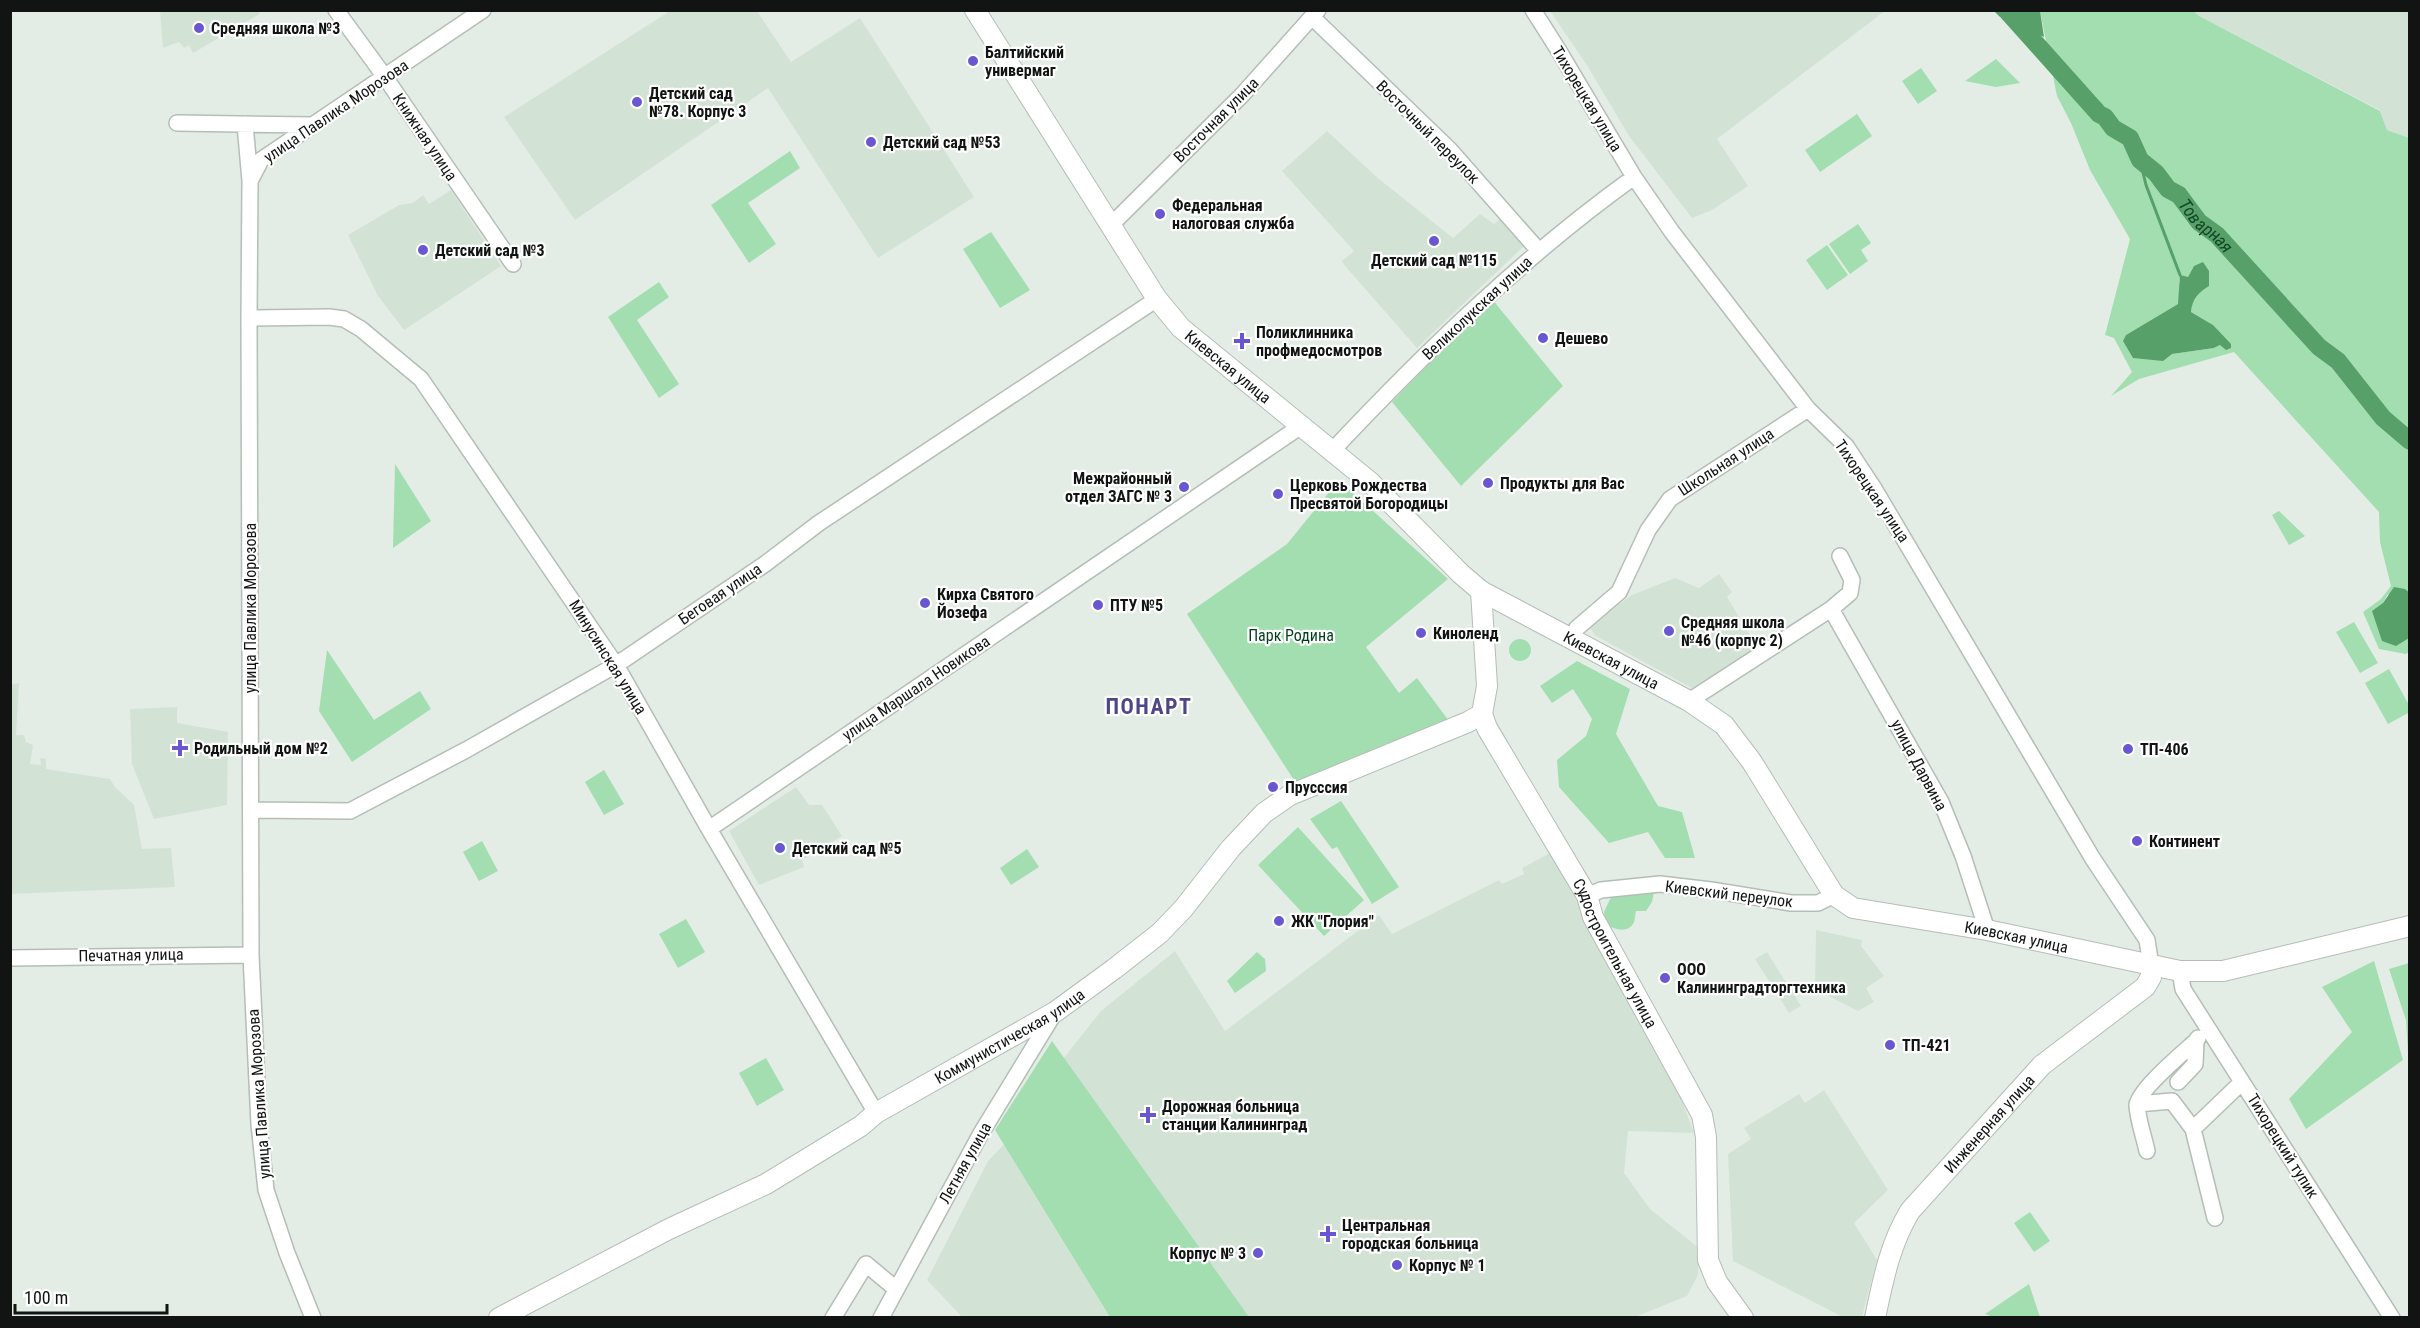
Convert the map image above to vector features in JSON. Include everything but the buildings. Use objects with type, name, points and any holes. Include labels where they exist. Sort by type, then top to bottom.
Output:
[{"type":"main road","name":"Киевская улица","points":[[975,10],[1157,299],[1180,328],[1370,482],[1461,574],[1482,591],[1689,701],[1717,719],[1752,762],[1834,895],[1853,908],[1987,930],[2180,971],[2223,971],[2409,926]]},
{"type":"main road","points":[[1482,591],[1487,686],[1482,714]]},
{"type":"main road","name":"Судостроительная улица","points":[[1482,714],[1487,728],[1587,896],[1593,917],[1702,1114],[1706,1137],[1708,1260],[1717,1282],[1743,1317]]},
{"type":"main road","name":"Коммунистическая улица","points":[[499,1317],[669,1229],[766,1184],[861,1126],[876,1113],[1055,1012],[1160,933],[1264,813],[1290,795],[1468,722],[1482,714]]},
{"type":"main road","name":"Инженерная улица","points":[[1875,1317],[1896,1233],[1910,1210],[2042,1065],[2145,987],[2151,977],[2151,966]]},
{"type":"street","name":"Книжная улица","points":[[336,10],[385,77],[513,264]]},
{"type":"street","name":"улица Павлика Морозова","points":[[313,1317],[287,1253],[266,1190],[259,1124],[251,955],[250,181],[261,160],[483,10]]},
{"type":"street","name":"Тихорецкая улица","points":[[1533,10],[1634,177],[1698,267],[1808,409],[1846,446],[1896,523],[2093,859],[2147,940],[2151,966]]},
{"type":"street","name":"Восточная улица","points":[[1110,226],[1242,95],[1315,14]]},
{"type":"street","name":"Восточный переулок","points":[[1315,14],[1450,150],[1539,251]]},
{"type":"street","points":[[177,123],[313,125]]},
{"type":"street","points":[[245,124],[250,181]]},
{"type":"street","name":"Великолукская улица","points":[[1332,451],[1422,358],[1505,280],[1634,177]]},
{"type":"street","name":"Беговая улица","points":[[251,810],[350,811],[466,750],[616,665],[765,564],[843,507],[1157,299]]},
{"type":"street","name":"Минусинская улица","points":[[249,318],[328,317],[344,319],[361,329],[415,373],[468,446],[616,665],[709,829],[876,1113]]},
{"type":"street","name":"Школьная улица","points":[[1571,638],[1577,628],[1619,592],[1648,530],[1670,499],[1808,409]]},
{"type":"street","name":"улица Маршала Новикова","points":[[709,829],[1301,426]]},
{"type":"street","points":[[1689,701],[1831,609],[1850,593],[1852,580],[1840,556]]},
{"type":"street","name":"улица Дарвина","points":[[1831,609],[1941,802],[1963,856],[1987,930]]},
{"type":"street","name":"Киевский переулок","points":[[1587,896],[1601,890],[1660,884],[1791,903],[1818,903],[1834,895]]},
{"type":"street","name":"Печатная улица","points":[[10,958],[251,955]]},
{"type":"street","name":"Тихорецкий тупик","points":[[2180,971],[2183,989],[2392,1317]]},
{"type":"street","name":"Летняя улица","points":[[881,1317],[980,1135],[1055,1012]]},
{"type":"street","points":[[2147,1151],[2137,1104],[2139,1096],[2170,1063],[2196,1041],[2207,1026]]},
{"type":"street","points":[[2178,1082],[2195,1064],[2196,1041]]},
{"type":"street","points":[[2193,1129],[2242,1082]]},
{"type":"street","points":[[2137,1104],[2172,1101],[2193,1129],[2216,1218]]},
{"type":"street","points":[[833,1317],[866,1264],[896,1289]]},
{"type":"shaded area","name":"Средняя школа №3","points":[[160,11],[258,11],[260,14],[193,53],[189,45],[184,48],[179,42],[163,48]]},
{"type":"shaded area","points":[[670,11],[757,11],[791,62],[860,18],[974,197],[878,258],[768,88],[575,220],[504,117]]},
{"type":"shaded area","points":[[1550,11],[1885,11],[1717,139],[1748,186],[1712,210],[1692,218],[1629,136],[1588,67]]},
{"type":"shaded area","points":[[1994,11],[2040,11],[2044,37],[1999,16]]},
{"type":"shaded area","points":[[2194,11],[2409,11],[2409,138],[2387,130],[2380,110],[2199,16]]},
{"type":"shaded area","name":"Детский сад №115","points":[[1327,131],[1379,179],[1453,238],[1480,214],[1494,224],[1503,216],[1526,244],[1417,348],[1342,261],[1354,251],[1282,171]]},
{"type":"shaded area","name":"Детский сад №3","points":[[451,190],[501,266],[404,330],[378,296],[348,235],[399,205],[413,203],[423,195],[429,204]]},
{"type":"shaded area","points":[[2203,262],[2209,271],[2209,286],[2197,296],[2191,312],[2213,325],[2231,344],[2231,348],[2226,350],[2220,345],[2214,348],[2172,354],[2163,361],[2133,358],[2123,341],[2126,335],[2178,304],[2180,275],[2188,277],[2194,266]]},
{"type":"shaded area","name":"Средняя школа №46 (корпус 2)","points":[[1719,574],[1732,592],[1727,597],[1758,649],[1692,688],[1596,636],[1588,626],[1632,595],[1675,578],[1699,588]]},
{"type":"shaded area","points":[[2394,587],[2405,589],[2410,593],[2409,638],[2396,646],[2382,641],[2372,611],[2383,603]]},
{"type":"shaded area","points":[[19,683],[16,735],[24,735],[26,742],[33,745],[30,764],[41,765],[40,758],[46,759],[46,769],[110,779],[134,805],[142,849],[171,848],[175,887],[11,894],[10,685]]},
{"type":"shaded area","name":"Родильный дом №2","points":[[177,707],[177,723],[228,732],[227,805],[154,819],[132,764],[130,709]]},
{"type":"shaded area","name":"Детский сад №5","points":[[796,787],[809,805],[822,805],[842,836],[802,860],[804,867],[759,885],[729,831]]},
{"type":"shaded area","points":[[1550,853],[1672,1075],[1694,1133],[1628,1131],[1624,1173],[1650,1209],[1699,1248],[1698,1275],[1687,1296],[1635,1317],[962,1317],[927,1280],[988,1161],[1010,1138],[1005,1132],[1101,1011],[1175,951],[1225,1031],[1379,915],[1392,934],[1499,880],[1502,884],[1524,874],[1522,868]]},
{"type":"shaded area","points":[[1816,930],[1862,940],[1861,946],[1884,976],[1866,988],[1874,1002],[1858,1011],[1815,989]]},
{"type":"shaded area","points":[[1767,952],[1801,1006],[1789,1013],[1755,959]]},
{"type":"shaded area","points":[[1824,1090],[1888,1190],[1854,1223],[1877,1260],[1862,1317],[1843,1317],[1733,1261],[1728,1154],[1751,1139],[1744,1128],[1799,1094],[1805,1103]]},
{"type":"green space","points":[[2040,11],[2194,11],[2199,16],[2380,111],[2387,130],[2409,138],[2409,593],[2405,589],[2387,595],[2383,603],[2400,642],[2409,638],[2409,652],[2406,654],[2379,649],[2363,612],[2381,599],[2391,586],[2380,542],[2379,512],[2234,352],[2139,379],[2111,396],[2132,372],[2114,338],[2105,335],[2130,239],[2090,170],[2057,96]],"holes":[[[2194,266],[2201,291],[2192,303],[2191,312],[2213,325],[2220,345],[2214,348],[2172,354],[2126,335],[2178,304],[2181,291],[2179,280],[2188,277]]]},
{"type":"green space","points":[[1996,59],[2020,83],[1996,87],[1965,81]]},
{"type":"green space","points":[[1921,68],[1937,91],[1918,104],[1902,81]]},
{"type":"green space","points":[[1857,114],[1872,136],[1820,172],[1805,150]]},
{"type":"green space","points":[[790,151],[800,168],[748,203],[776,244],[749,263],[711,205]]},
{"type":"green space","points":[[1858,224],[1871,243],[1861,250],[1868,261],[1850,274],[1829,244]]},
{"type":"green space","points":[[991,232],[1030,290],[1000,308],[963,249]]},
{"type":"green space","points":[[1827,245],[1848,275],[1827,290],[1806,260]]},
{"type":"green space","points":[[659,282],[669,297],[637,320],[679,384],[659,398],[608,317]]},
{"type":"green space","points":[[1492,299],[1563,386],[1461,486],[1392,402]]},
{"type":"green space","points":[[395,464],[431,521],[393,548]]},
{"type":"green space","name":"Парк Родина","points":[[1339,480],[1448,579],[1366,647],[1399,693],[1417,678],[1449,721],[1299,788],[1187,614],[1287,544]]},
{"type":"green space","points":[[2279,511],[2305,536],[2289,545],[2272,515]]},
{"type":"green space","points":[[2354,622],[2378,663],[2360,673],[2336,632]]},
{"type":"green space","points":[[1520,639],[1528,642],[1531,650],[1528,658],[1520,661],[1512,658],[1509,650],[1512,642]]},
{"type":"green space","points":[[327,650],[374,720],[420,691],[431,709],[352,762],[319,711]]},
{"type":"green space","points":[[1577,661],[1630,689],[1616,734],[1658,806],[1682,812],[1695,858],[1665,858],[1648,832],[1609,843],[1559,787],[1557,760],[1586,736],[1592,719],[1573,689],[1552,703],[1540,686]]},
{"type":"green space","points":[[2389,669],[2409,705],[2410,712],[2388,724],[2365,683]]},
{"type":"green space","points":[[604,770],[624,804],[604,815],[585,782]]},
{"type":"green space","points":[[1341,801],[1399,887],[1372,904],[1337,847],[1332,849],[1310,819]]},
{"type":"green space","points":[[1298,827],[1364,900],[1324,936],[1258,865]]},
{"type":"green space","points":[[482,841],[498,871],[479,881],[463,852]]},
{"type":"green space","points":[[1027,849],[1039,867],[1011,885],[1000,868]]},
{"type":"green space","points":[[1654,892],[1652,902],[1646,911],[1636,911],[1632,926],[1616,929],[1605,923],[1604,912],[1612,895]]},
{"type":"green space","points":[[686,919],[705,952],[678,968],[659,934]]},
{"type":"green space","points":[[1257,952],[1265,959],[1266,971],[1235,993],[1227,981]]},
{"type":"green space","points":[[2374,961],[2403,1060],[2306,1129],[2289,1099],[2352,1032],[2322,987]]},
{"type":"green space","points":[[2410,963],[2409,1069],[2406,1020],[2389,969]]},
{"type":"green space","points":[[1052,1041],[1249,1317],[1110,1317],[995,1130]]},
{"type":"green space","points":[[766,1058],[784,1090],[757,1106],[739,1073]]},
{"type":"green space","points":[[2030,1212],[2050,1241],[2034,1252],[2014,1223]]},
{"type":"green space","points":[[2029,1284],[2040,1317],[1993,1317],[1985,1314]]},
{"type":"waterway","name":"Товарная","points":[[2006,10],[2099,114],[2105,117],[2113,128],[2130,138],[2140,160],[2156,173],[2168,189],[2179,195],[2199,222],[2217,235],[2319,347],[2338,361],[2383,418],[2410,441]]},
{"type":"waterway","points":[[2140,160],[2146,185],[2180,275]]},
{"type":"place","name":"Средняя школа №3","points":[[199,28]]},
{"type":"place","name":"Балтийский универмаг","points":[[973,61]]},
{"type":"place","name":"Детский сад №78. Корпус 3","points":[[637,102]]},
{"type":"place","name":"Детский сад №53","points":[[871,142]]},
{"type":"place","name":"Федеральная налоговая служба","points":[[1160,214]]},
{"type":"place","name":"Детский сад №115","points":[[1434,241]]},
{"type":"place","name":"Детский сад №3","points":[[423,250]]},
{"type":"place","name":"Дешево","points":[[1543,338]]},
{"type":"place","name":"Поликлинника профмедосмотров","points":[[1242,341]]},
{"type":"place","name":"Продукты для Вас","points":[[1488,483]]},
{"type":"place","name":"Межрайонный отдел ЗАГС № 3","points":[[1184,487]]},
{"type":"place","name":"Церковь Рождества Пресвятой Богородицы","points":[[1278,494]]},
{"type":"place","name":"Кирха Святого Йозефа","points":[[925,603]]},
{"type":"place","name":"ПТУ №5","points":[[1098,605]]},
{"type":"place","name":"Средняя школа №46 (корпус 2)","points":[[1669,631]]},
{"type":"place","name":"Киноленд","points":[[1421,633]]},
{"type":"place","name":"Родильный дом №2","points":[[180,748]]},
{"type":"place","name":"ТП-406","points":[[2128,749]]},
{"type":"place","name":"Прусссия","points":[[1273,787]]},
{"type":"place","name":"Континент","points":[[2137,841]]},
{"type":"place","name":"Детский сад №5","points":[[780,848]]},
{"type":"place","name":"ЖК \"Глория\"","points":[[1279,921]]},
{"type":"place","name":"ООО Калининградторгтехника","points":[[1665,978]]},
{"type":"place","name":"ТП-421","points":[[1890,1045]]},
{"type":"place","name":"Дорожная больница станции Калининград","points":[[1148,1115]]},
{"type":"place","name":"Центральная городская больница","points":[[1328,1234]]},
{"type":"place","name":"Корпус № 3","points":[[1258,1253]]},
{"type":"place","name":"Корпус № 1","points":[[1397,1265]]},
{"type":"district","name":"ПОНАРТ","points":[[1149,706]]}]
